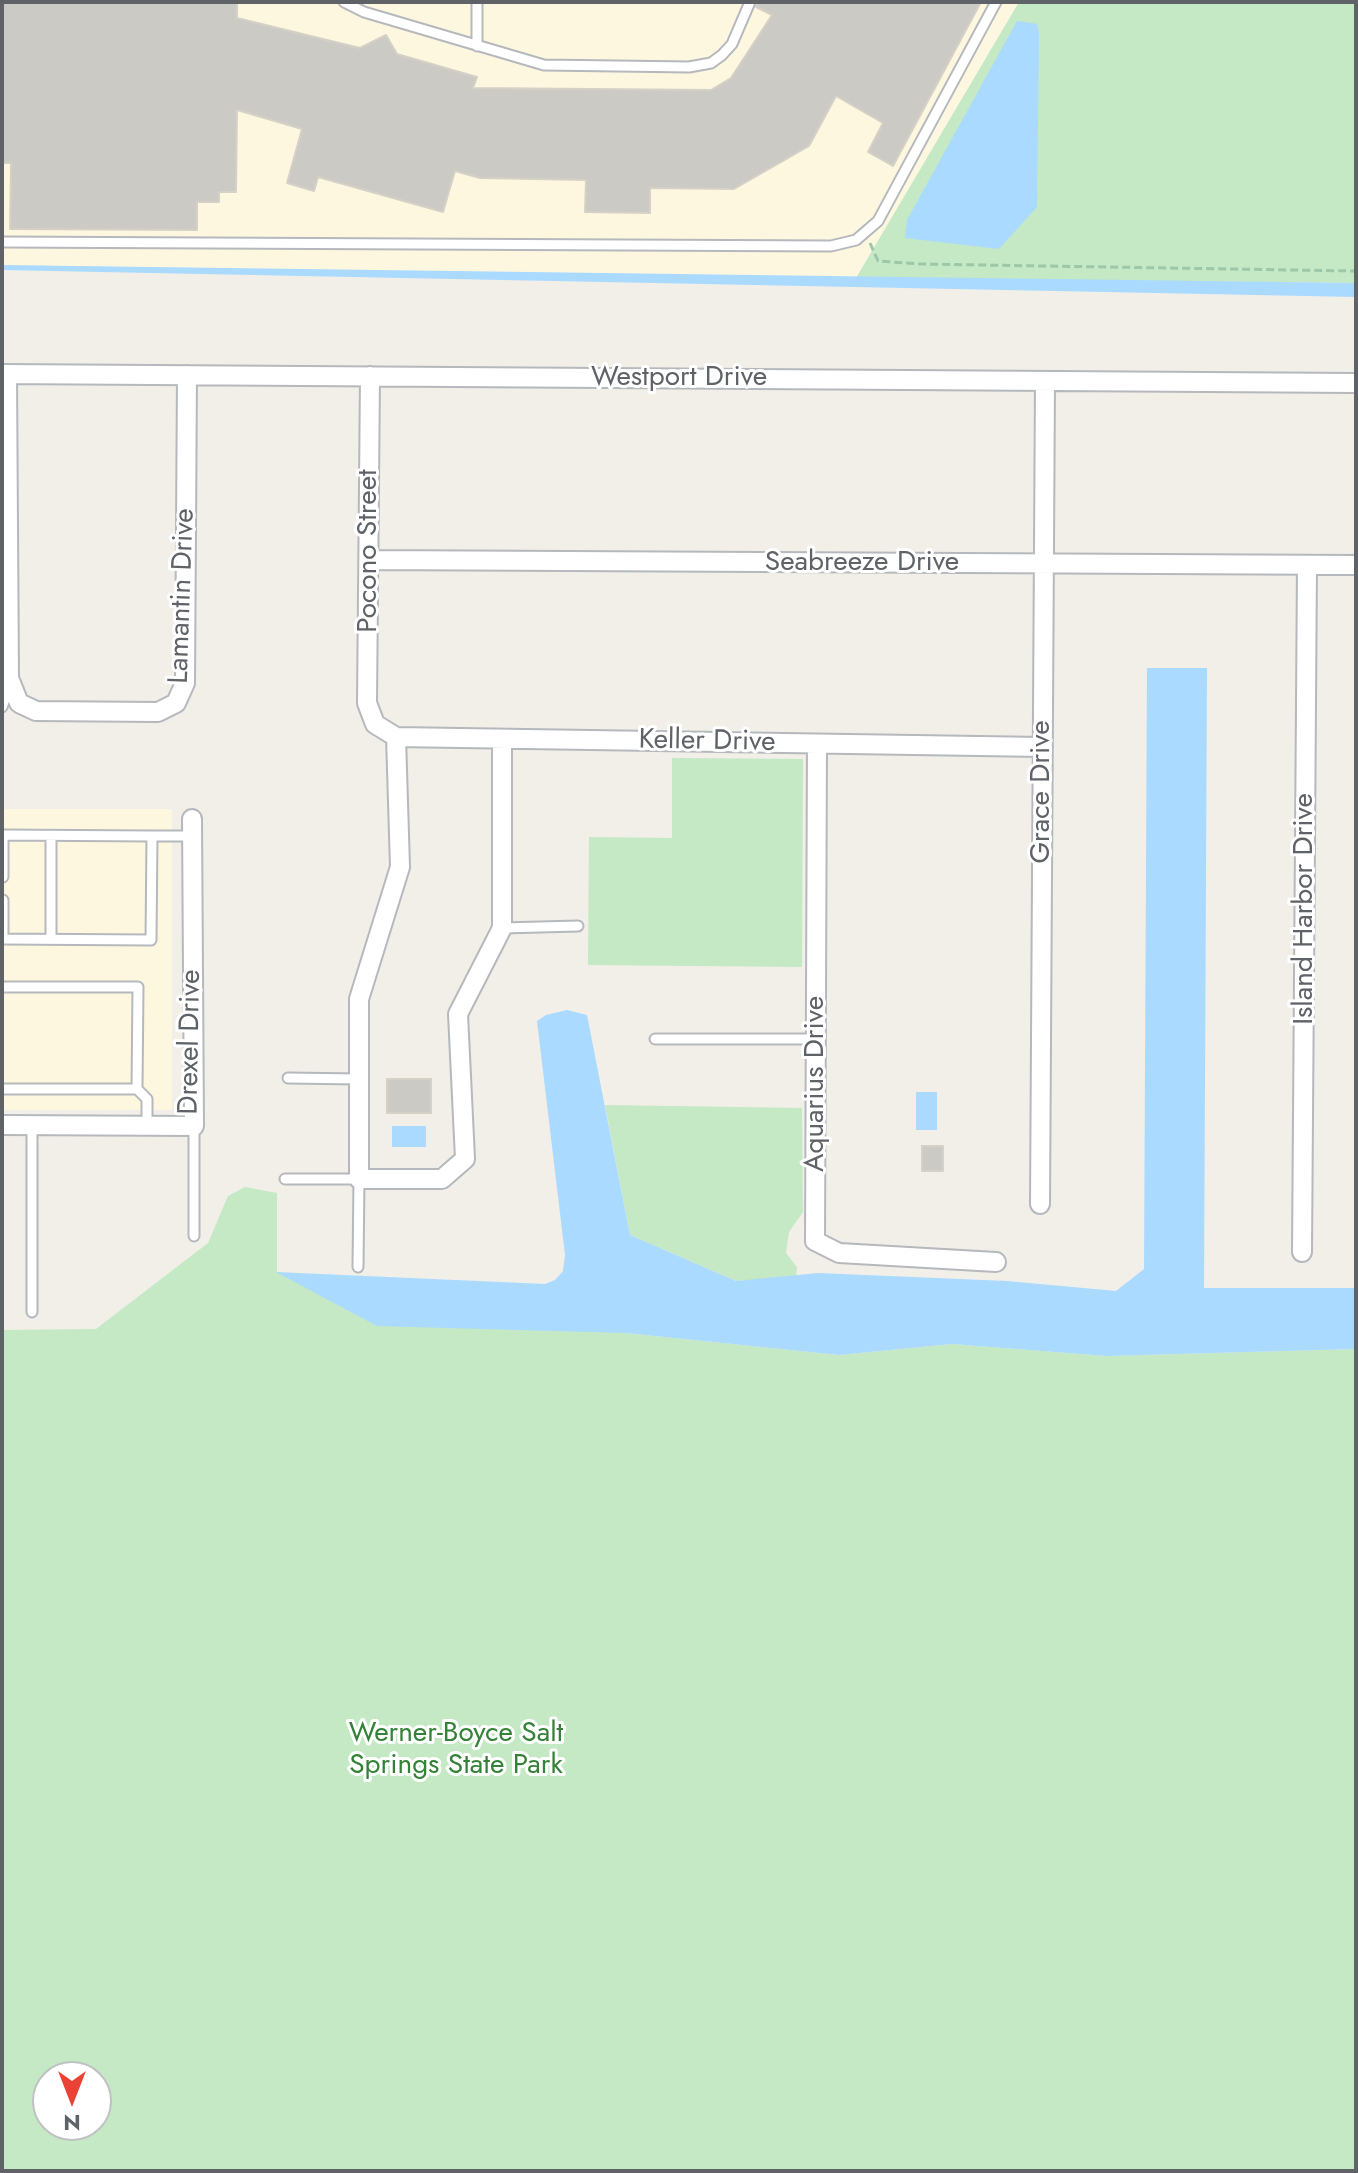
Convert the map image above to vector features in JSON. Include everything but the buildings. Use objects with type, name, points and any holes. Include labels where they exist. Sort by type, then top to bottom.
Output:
[{"type":"street","name":"Westport Drive","points":[[5,374],[1356,383]]},
{"type":"street","points":[[5,374],[10,705]]},
{"type":"street","name":"Lamantin Drive","points":[[10,705],[36,711],[158,712],[176,703],[185,683],[187,375]]},
{"type":"street","name":"Pocono Street","points":[[370,376],[367,703],[375,724],[396,737]]},
{"type":"street","name":"Grace Drive","points":[[1040,1204],[1045,381]]},
{"type":"street","name":"Seabreeze Drive","points":[[369,560],[1356,565]]},
{"type":"street","name":"Island Harbor Drive","points":[[1302,1252],[1307,565]]},
{"type":"street","points":[[396,737],[400,867],[359,999],[359,1179],[442,1179],[465,1159],[458,1014],[502,928],[502,739]]},
{"type":"street","name":"Keller Drive","points":[[396,737],[1043,747]]},
{"type":"street","name":"Aquarius Drive","points":[[817,744],[815,1241],[839,1253],[996,1262]]},
{"type":"street","name":"Drexel Drive","points":[[2,1125],[194,1126],[192,828]]},
{"type":"lane","points":[[344,2],[363,12],[544,65],[700,66],[711,63],[732,44],[750,2]]},
{"type":"lane","points":[[477,2],[477,46]]},
{"type":"lane","points":[[2,242],[831,246],[856,240],[878,221],[996,2]]},
{"type":"lane","points":[[3,877],[2,835],[152,836],[192,828]]},
{"type":"lane","points":[[51,836],[51,939]]},
{"type":"lane","points":[[3,900],[2,939],[151,940],[152,836]]},
{"type":"lane","points":[[502,928],[578,926]]},
{"type":"lane","points":[[2,987],[138,987],[137,1089]]},
{"type":"lane","points":[[655,1039],[816,1039]]},
{"type":"lane","points":[[288,1078],[359,1079]]},
{"type":"lane","points":[[2,1089],[137,1089],[147,1099],[147,1126]]},
{"type":"lane","points":[[32,1125],[32,1312]]},
{"type":"lane","points":[[194,1126],[194,1236]]},
{"type":"lane","points":[[285,1179],[359,1179],[358,1267]]},
{"type":"path","points":[[878,221],[869,244],[878,261],[1356,271]]},
{"type":"shaded area","points":[[2,2],[1019,2],[856,278],[2,265]]},
{"type":"shaded area","points":[[2,809],[172,809],[172,1110],[2,1110]]},
{"type":"green space","points":[[1019,2],[1356,2],[1356,283],[856,278]]},
{"type":"green space","points":[[672,758],[803,759],[802,967],[588,965],[589,837],[672,838]]},
{"type":"green space","points":[[605,1105],[802,1108],[803,1212],[789,1232],[786,1253],[797,1267],[796,1277],[736,1281],[630,1235]]},
{"type":"green space","name":"Werner-Boyce Salt Springs State Park","points":[[245,1187],[277,1193],[277,1272],[626,1333],[839,1355],[952,1344],[1107,1356],[1356,1349],[1356,2171],[2,2171],[2,1330],[96,1329],[208,1243],[228,1196]]},
{"type":"water","points":[[1017,21],[1037,24],[1039,34],[1037,207],[999,249],[905,238],[907,220]]},
{"type":"water","points":[[2,265],[1356,283],[1356,297],[2,270]]},
{"type":"water","points":[[1147,668],[1207,668],[1204,1288],[1356,1288],[1356,1349],[1107,1356],[952,1344],[839,1355],[626,1333],[377,1326],[276,1272],[545,1284],[555,1280],[563,1271],[565,1255],[537,1021],[546,1015],[567,1010],[587,1015],[630,1235],[736,1281],[818,1273],[1007,1281],[1116,1291],[1144,1269]]},
{"type":"water","points":[[916,1092],[937,1092],[937,1130],[916,1130]]},
{"type":"water","points":[[392,1126],[426,1126],[426,1147],[392,1147]]}]
